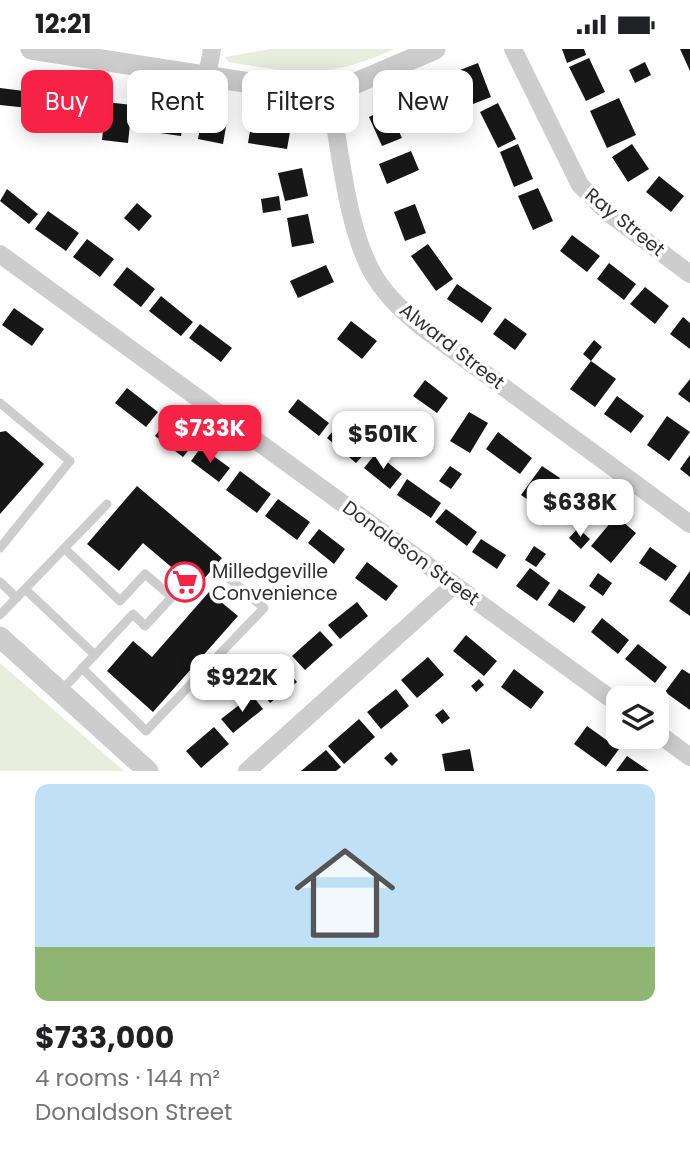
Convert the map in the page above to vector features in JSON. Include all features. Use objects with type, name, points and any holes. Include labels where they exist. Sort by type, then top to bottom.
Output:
[{"type":"street","points":[[31,49],[168,70]]},
{"type":"street","points":[[208,70],[212,49]]},
{"type":"street","points":[[359,82],[435,49]]},
{"type":"street","name":"Ray Street","points":[[513,49],[580,185],[606,211],[690,274]]},
{"type":"street","name":"Alward Street","points":[[337,133],[358,238],[372,271],[390,297],[423,328],[690,524]]},
{"type":"street","name":"Donaldson Street","points":[[0,254],[606,695]]},
{"type":"street","points":[[247,771],[454,585]]},
{"type":"street","points":[[0,638],[148,771]]},
{"type":"street","points":[[669,742],[690,757]]},
{"type":"lane","points":[[0,403],[70,461],[0,548]]},
{"type":"lane","points":[[0,615],[107,505]]},
{"type":"lane","points":[[65,549],[145,626],[172,597],[145,574],[120,601]]},
{"type":"lane","points":[[82,668],[146,731],[264,608],[226,575]]},
{"type":"lane","points":[[0,582],[17,598]]},
{"type":"lane","points":[[26,590],[95,655]]},
{"type":"lane","points":[[61,691],[133,614]]},
{"type":"green space","points":[[270,49],[394,49],[371,59],[322,70],[274,69],[229,62],[225,57]]},
{"type":"green space","points":[[0,663],[124,771],[0,771]]},
{"type":"building","points":[[562,49],[584,49],[586,55],[567,63]]},
{"type":"building","points":[[680,49],[690,49],[690,71]]},
{"type":"building","points":[[589,58],[605,92],[586,101],[569,67]]},
{"type":"building","points":[[645,62],[651,75],[635,83],[629,70]]},
{"type":"building","points":[[478,63],[491,97],[473,104],[473,70],[460,70]]},
{"type":"building","points":[[0,88],[21,91],[21,107],[0,105]]},
{"type":"building","points":[[619,98],[636,135],[607,148],[590,111]]},
{"type":"building","points":[[113,103],[127,104],[128,143],[102,140],[103,133],[113,133]]},
{"type":"building","points":[[498,103],[516,139],[498,148],[480,112]]},
{"type":"building","points":[[160,133],[181,133],[181,136]]},
{"type":"building","points":[[199,133],[225,133],[223,144],[198,139]]},
{"type":"building","points":[[250,133],[290,133],[287,149],[248,143]]},
{"type":"building","points":[[376,133],[400,133],[402,138],[382,146]]},
{"type":"building","points":[[518,144],[533,179],[514,187],[500,152]]},
{"type":"building","points":[[632,144],[649,169],[628,182],[612,157]]},
{"type":"building","points":[[411,151],[419,170],[387,184],[379,164]]},
{"type":"building","points":[[302,168],[308,196],[285,201],[278,173]]},
{"type":"building","points":[[659,176],[684,196],[671,212],[646,192]]},
{"type":"building","points":[[538,188],[553,221],[533,230],[518,196]]},
{"type":"building","points":[[7,189],[38,214],[29,224],[0,201]]},
{"type":"building","points":[[279,196],[281,210],[263,213],[261,199]]},
{"type":"building","points":[[137,203],[152,216],[139,231],[124,218]]},
{"type":"building","points":[[415,204],[426,233],[405,241],[394,212]]},
{"type":"building","points":[[48,211],[79,233],[66,251],[35,229]]},
{"type":"building","points":[[308,214],[314,243],[292,247],[287,218]]},
{"type":"building","points":[[572,235],[600,256],[587,272],[560,251]]},
{"type":"building","points":[[87,239],[114,259],[100,277],[73,257]]},
{"type":"building","points":[[428,244],[453,279],[436,291],[411,256]]},
{"type":"building","points":[[609,263],[636,284],[624,300],[597,279]]},
{"type":"building","points":[[326,265],[334,282],[298,298],[290,281]]},
{"type":"building","points":[[127,267],[155,289],[141,307],[113,285]]},
{"type":"building","points":[[457,284],[492,308],[482,323],[447,299]]},
{"type":"building","points":[[645,287],[669,306],[655,324],[630,304]]},
{"type":"building","points":[[161,296],[193,322],[181,336],[149,311]]},
{"type":"building","points":[[14,308],[44,329],[32,346],[2,325]]},
{"type":"building","points":[[683,317],[690,323],[690,349],[670,334]]},
{"type":"building","points":[[505,318],[527,334],[515,350],[493,334]]},
{"type":"building","points":[[351,321],[377,341],[362,359],[337,339]]},
{"type":"building","points":[[200,324],[232,348],[221,362],[189,338]]},
{"type":"building","points":[[594,340],[602,347],[591,361],[583,354]]},
{"type":"building","points":[[591,361],[616,379],[595,407],[570,389]]},
{"type":"building","points":[[690,379],[690,403],[678,394]]},
{"type":"building","points":[[425,380],[448,398],[437,413],[413,396]]},
{"type":"building","points":[[127,388],[158,412],[146,427],[115,403]]},
{"type":"building","points":[[617,396],[644,416],[631,433],[604,414]]},
{"type":"building","points":[[298,399],[329,423],[319,436],[288,412]]},
{"type":"building","points":[[469,412],[488,423],[470,453],[450,441]]},
{"type":"building","points":[[667,416],[690,432],[669,461],[647,445]]},
{"type":"building","points":[[167,420],[195,442],[183,457],[155,436]]},
{"type":"building","points":[[340,423],[369,449],[356,463],[327,438]]},
{"type":"building","points":[[6,431],[44,464],[0,514],[0,432]]},
{"type":"building","points":[[498,432],[532,458],[520,474],[486,449]]},
{"type":"building","points":[[201,447],[230,468],[219,482],[191,461]]},
{"type":"building","points":[[376,453],[402,474],[390,489],[364,468]]},
{"type":"building","points":[[690,455],[690,477],[680,469]]},
{"type":"building","points":[[450,466],[462,474],[451,489],[439,481]]},
{"type":"building","points":[[542,466],[560,478],[540,508],[521,495]]},
{"type":"building","points":[[240,471],[271,494],[257,513],[226,490]]},
{"type":"building","points":[[407,479],[441,503],[431,518],[397,495]]},
{"type":"building","points":[[137,486],[222,558],[196,588],[143,543],[119,571],[87,544]]},
{"type":"building","points":[[577,487],[601,505],[588,522],[564,505]]},
{"type":"building","points":[[278,499],[310,522],[297,540],[265,516]]},
{"type":"building","points":[[446,509],[477,532],[467,546],[435,522]]},
{"type":"building","points":[[616,516],[636,533],[611,563],[591,546]]},
{"type":"building","points":[[578,528],[590,539],[581,549],[569,538]]},
{"type":"building","points":[[319,529],[345,549],[334,564],[308,543]]},
{"type":"building","points":[[481,539],[506,555],[497,569],[472,552]]},
{"type":"building","points":[[534,546],[546,554],[536,567],[525,560]]},
{"type":"building","points":[[650,547],[677,566],[666,581],[639,563]]},
{"type":"building","points":[[367,562],[398,586],[386,601],[355,578]]},
{"type":"building","points":[[530,568],[550,583],[537,601],[516,586]]},
{"type":"building","points":[[690,571],[690,616],[669,601]]},
{"type":"building","points":[[598,573],[612,583],[603,596],[589,586]]},
{"type":"building","points":[[559,589],[586,607],[574,623],[548,605]]},
{"type":"building","points":[[209,592],[238,616],[153,712],[107,671],[133,641],[152,657]]},
{"type":"building","points":[[357,602],[368,616],[340,639],[328,625]]},
{"type":"building","points":[[602,618],[629,640],[618,654],[591,632]]},
{"type":"building","points":[[320,631],[333,645],[305,670],[292,656]]},
{"type":"building","points":[[466,635],[497,661],[484,676],[453,651]]},
{"type":"building","points":[[638,644],[667,667],[655,683],[625,659]]},
{"type":"building","points":[[428,657],[444,675],[417,698],[401,680]]},
{"type":"building","points":[[284,667],[297,682],[270,703],[258,688]]},
{"type":"building","points":[[514,669],[544,692],[531,709],[501,687]]},
{"type":"building","points":[[682,669],[690,674],[690,710],[669,695],[669,687]]},
{"type":"building","points":[[479,679],[484,685],[476,692],[471,686]]},
{"type":"building","points":[[396,689],[409,706],[381,729],[367,712]]},
{"type":"building","points":[[252,695],[263,709],[233,733],[221,719]]},
{"type":"building","points":[[443,709],[450,718],[442,724],[435,715]]},
{"type":"building","points":[[359,719],[375,737],[344,764],[328,746]]},
{"type":"building","points":[[587,726],[606,740],[606,749],[619,749],[606,767],[574,744]]},
{"type":"building","points":[[214,727],[229,744],[201,768],[186,751]]},
{"type":"building","points":[[470,749],[474,771],[445,771],[442,754]]},
{"type":"building","points":[[326,750],[341,767],[336,771],[301,771]]},
{"type":"building","points":[[391,752],[398,760],[392,766],[384,758]]},
{"type":"building","points":[[627,756],[649,771],[616,771]]},
{"type":"place","name":"Milledgeville Convenience","points":[[185,582]]}]
